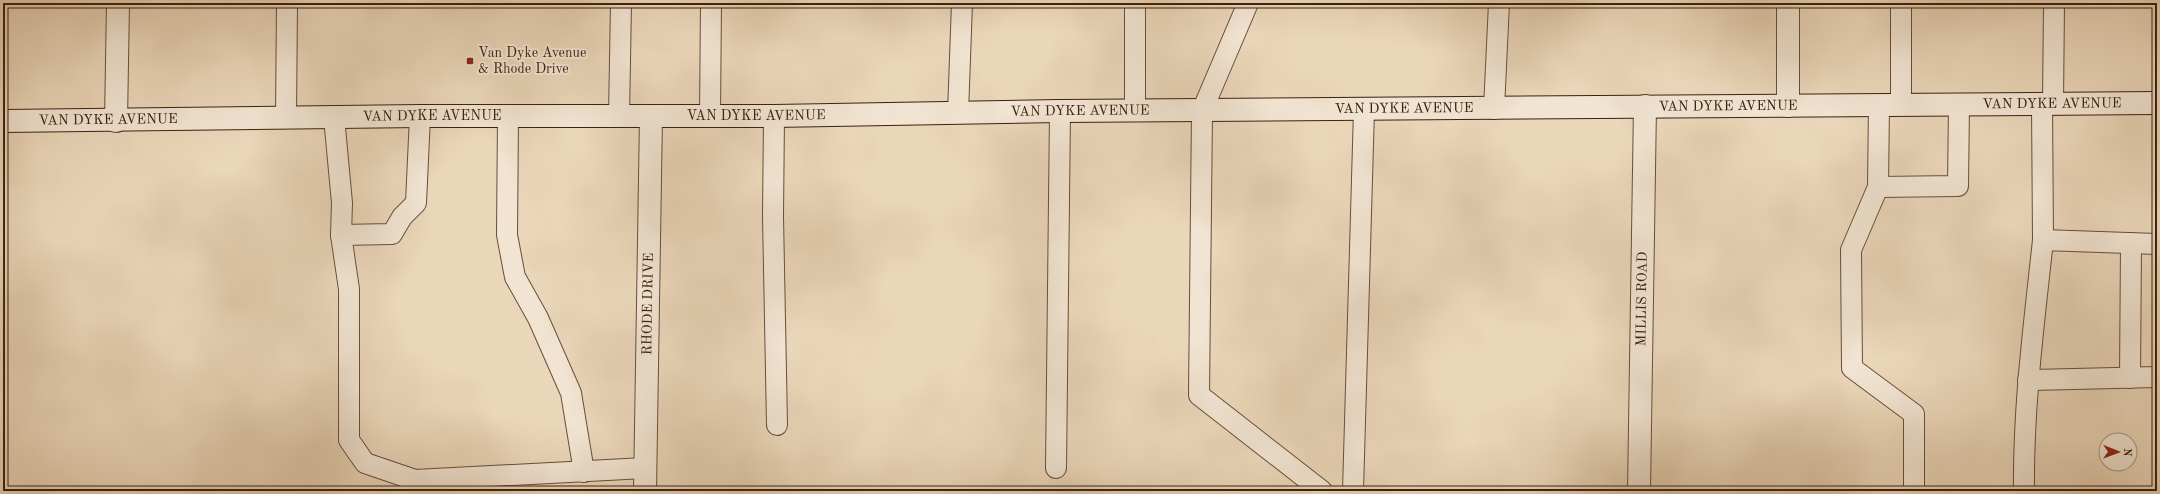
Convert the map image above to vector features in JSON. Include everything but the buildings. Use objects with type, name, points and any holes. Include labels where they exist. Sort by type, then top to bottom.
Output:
[{"type":"main road","points":[[116,121],[118,3]]},
{"type":"main road","points":[[1788,3],[1788,106]]},
{"type":"main road","name":"VAN DYKE AVENUE","points":[[3,121],[116,121],[420,116],[774,116],[1060,111],[1364,110],[1645,106],[2157,103]]},
{"type":"main road","name":"MILLIS ROAD","points":[[1639,491],[1645,106]]},
{"type":"main road","name":"RHODE DRIVE","points":[[645,491],[651,116]]},
{"type":"lane","points":[[286,118],[287,3]]},
{"type":"lane","points":[[619,116],[621,3]]},
{"type":"lane","points":[[710,116],[711,3]]},
{"type":"lane","points":[[958,113],[962,3]]},
{"type":"lane","points":[[1135,3],[1135,111]]},
{"type":"lane","points":[[1248,3],[1202,111],[1199,395],[1322,491]]},
{"type":"lane","points":[[1494,109],[1499,3]]},
{"type":"lane","points":[[1901,3],[1901,105]]},
{"type":"lane","points":[[2024,491],[2024,441],[2028,380],[2043,240],[2047,103],[2054,3]]},
{"type":"lane","points":[[1878,187],[1958,186],[1958,104]]},
{"type":"lane","points":[[1879,105],[1878,187],[1851,250],[1852,368],[1914,414],[1914,491]]},
{"type":"lane","points":[[1353,491],[1364,110]]},
{"type":"lane","points":[[1056,468],[1060,111]]},
{"type":"lane","points":[[341,234],[392,234],[402,217],[416,203],[420,116]]},
{"type":"lane","points":[[508,116],[507,235],[515,277],[538,318],[571,393],[584,472]]},
{"type":"lane","points":[[774,116],[773,216],[777,425]]},
{"type":"lane","points":[[334,117],[342,203],[341,234],[349,289],[349,440],[365,463],[415,480],[645,468]]},
{"type":"lane","points":[[2043,240],[2157,244]]},
{"type":"lane","points":[[2130,378],[2131,243]]},
{"type":"lane","points":[[2028,380],[2157,377]]},
{"type":"place","name":"Van Dyke Avenue & Rhode Drive","points":[[470,61]]}]
